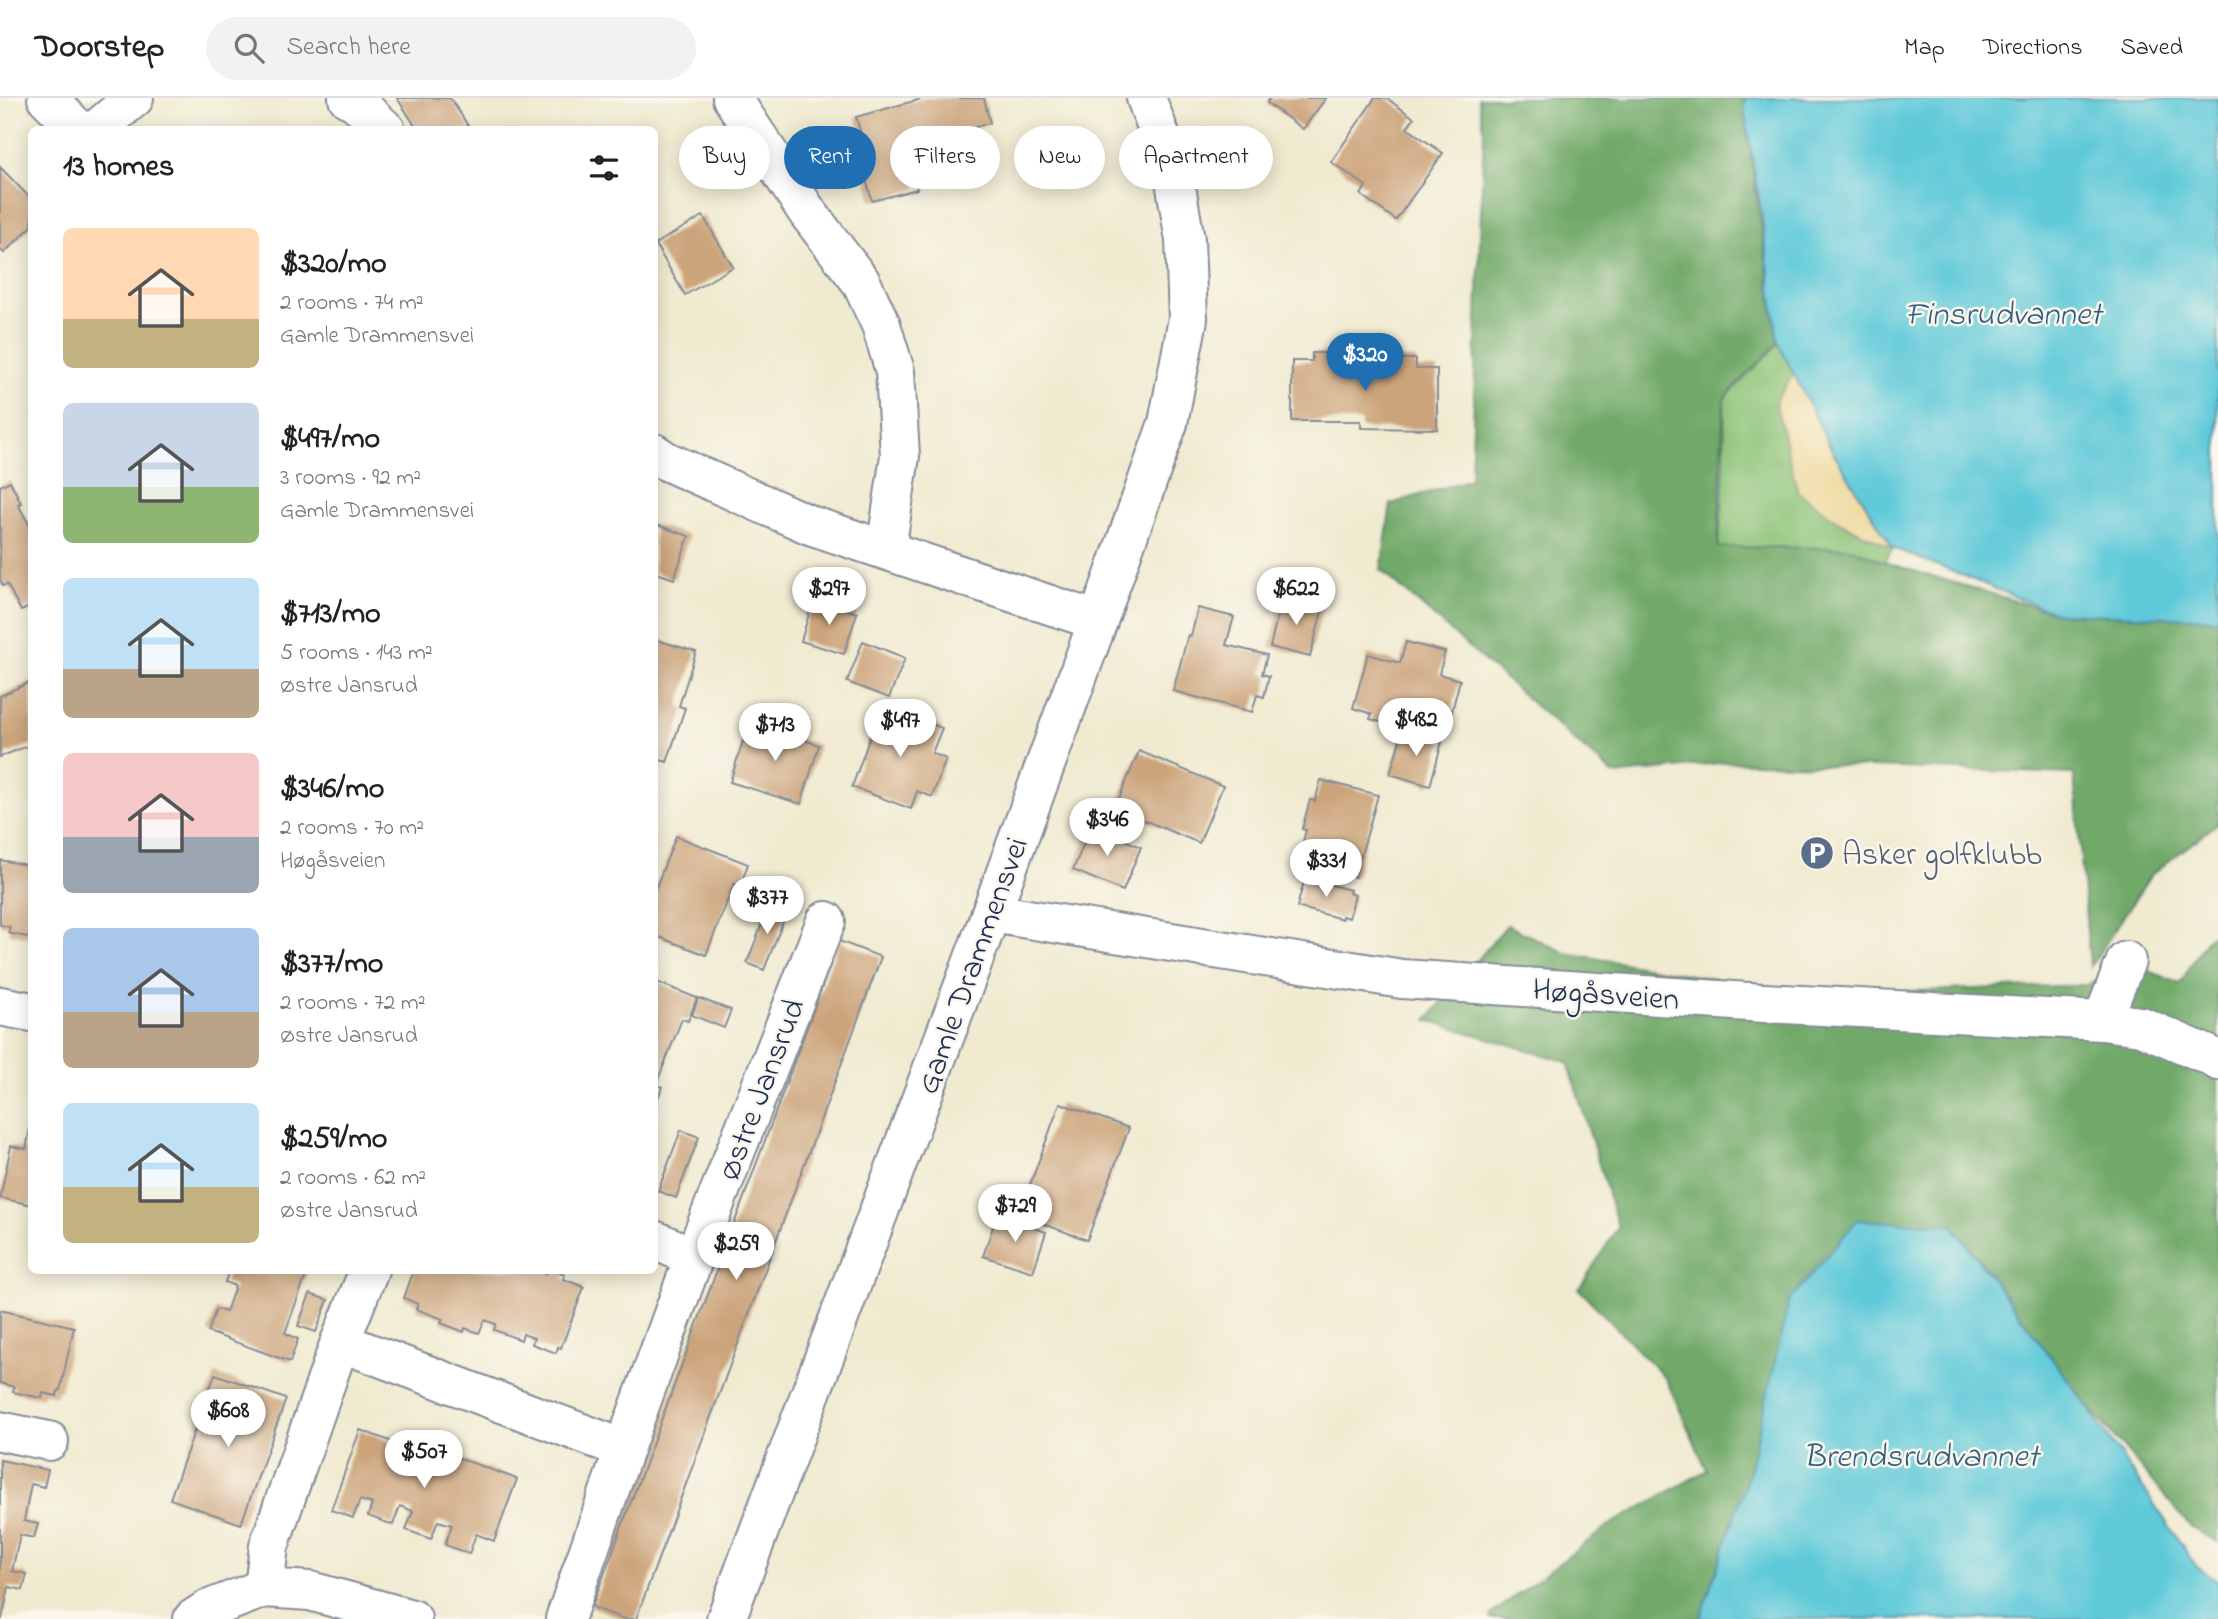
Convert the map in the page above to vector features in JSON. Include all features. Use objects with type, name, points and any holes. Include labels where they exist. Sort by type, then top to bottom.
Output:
[{"type":"street","points":[[47,98],[75,126]]},
{"type":"street","points":[[101,126],[134,98]]},
{"type":"street","points":[[348,98],[355,101],[382,126]]},
{"type":"street","points":[[732,98],[808,213],[861,282],[881,325],[895,371],[900,456],[886,550]]},
{"type":"street","name":"Gamle Drammensvei","points":[[726,1619],[991,914],[1168,424],[1188,319],[1185,240],[1172,170],[1146,98]]},
{"type":"street","points":[[658,456],[810,525],[1098,621]]},
{"type":"street","name":"Høgåsveien","points":[[991,914],[1402,979],[1764,1003],[2102,1021],[2141,1026],[2218,1061]]},
{"type":"street","name":"Østre Jansrud","points":[[565,1619],[694,1257],[826,921]]},
{"type":"street","points":[[2102,1021],[2126,961]]},
{"type":"street","points":[[0,1006],[28,1011]]},
{"type":"street","points":[[658,1242],[694,1257]]},
{"type":"street","points":[[264,1588],[269,1546],[340,1342],[367,1274]]},
{"type":"street","points":[[340,1342],[624,1449]]},
{"type":"street","points":[[0,1431],[49,1441]]},
{"type":"street","points":[[193,1619],[207,1610],[264,1588],[310,1591],[412,1619]]},
{"type":"green space","points":[[1478,98],[1745,98],[1744,108],[1778,343],[1724,399],[1718,547],[1851,548],[1884,562],[2056,613],[2218,619],[2218,823],[2151,875],[2090,967],[2074,774],[1727,762],[1614,775],[1381,570],[1391,504],[1471,479],[1484,130]]},
{"type":"green space","points":[[1778,343],[1794,373],[1775,402],[1839,522],[1893,548],[1884,562],[1851,548],[1718,548],[1724,474],[1724,399]]},
{"type":"green space","points":[[1507,925],[1566,953],[1803,995],[2087,985],[2126,961],[2180,984],[2206,940],[2218,929],[2218,1543],[2190,1526],[2083,1400],[1953,1225],[1749,1473],[1700,1619],[1490,1619],[1492,1614],[1608,1526],[1707,1470],[1666,1379],[1579,1289],[1618,1227],[1568,1062],[1427,1020]]},
{"type":"sand","points":[[1794,373],[1832,450],[1893,548],[1839,522],[1798,492],[1775,402]]},
{"type":"water","name":"Finsrudvannet","points":[[1745,98],[2218,98],[2218,619],[2056,613],[1893,548],[1832,450],[1778,343],[1761,209],[1744,108]]},
{"type":"water","name":"Brendsrudvannet","points":[[1857,1220],[1952,1225],[2083,1400],[2197,1567],[2218,1581],[2218,1619],[1700,1619],[1749,1473],[1789,1301]]},
{"type":"building","points":[[397,98],[450,98],[468,126],[415,126]]},
{"type":"building","points":[[925,98],[984,98],[990,123],[979,126],[890,126],[890,189],[917,189],[872,201],[869,189],[876,189],[876,126],[859,126],[856,117]]},
{"type":"building","points":[[1270,98],[1326,98],[1303,129],[1267,103]]},
{"type":"building","points":[[1375,98],[1386,98],[1414,118],[1407,128],[1443,153],[1396,220],[1361,195],[1366,186],[1331,162]]},
{"type":"building","points":[[0,167],[28,196],[28,230],[4,253],[0,249]]},
{"type":"building","points":[[703,216],[733,267],[685,295],[658,249],[658,242]]},
{"type":"building","points":[[1312,353],[1346,353],[1346,362],[1367,362],[1367,369],[1382,369],[1382,359],[1416,359],[1416,369],[1437,369],[1437,429],[1361,428],[1361,421],[1292,421],[1292,361],[1312,361]]},
{"type":"building","points":[[10,481],[28,523],[28,608],[21,611],[7,584],[3,586],[0,580],[0,486]]},
{"type":"building","points":[[658,525],[689,536],[674,579],[658,573]]},
{"type":"building","points":[[1282,597],[1323,607],[1310,657],[1270,647]]},
{"type":"building","points":[[813,600],[857,613],[844,654],[801,641]]},
{"type":"building","points":[[1198,608],[1234,617],[1226,645],[1267,655],[1262,674],[1269,676],[1264,697],[1257,695],[1252,712],[1173,691]]},
{"type":"building","points":[[658,640],[696,652],[679,706],[685,708],[667,762],[658,759]]},
{"type":"building","points":[[863,641],[905,658],[889,698],[847,682]]},
{"type":"building","points":[[1406,642],[1445,652],[1439,674],[1460,680],[1446,734],[1404,723],[1402,728],[1370,719],[1372,714],[1353,708],[1368,654],[1400,663]]},
{"type":"building","points":[[28,683],[28,746],[0,757],[0,696]]},
{"type":"building","points":[[881,706],[942,728],[932,753],[946,759],[932,797],[917,791],[911,809],[852,787]]},
{"type":"building","points":[[749,722],[819,745],[801,804],[730,782]]},
{"type":"building","points":[[1403,730],[1442,742],[1430,786],[1390,774]]},
{"type":"building","points":[[1139,751],[1223,786],[1199,843],[1115,808]]},
{"type":"building","points":[[1321,780],[1378,795],[1355,877],[1298,861],[1306,830],[1302,829],[1310,800],[1315,801]]},
{"type":"building","points":[[1091,826],[1141,847],[1123,891],[1073,870]]},
{"type":"building","points":[[676,836],[748,864],[740,886],[734,884],[706,955],[658,937],[658,882]]},
{"type":"building","points":[[0,860],[28,865],[28,937],[8,933],[10,927],[0,925]]},
{"type":"building","points":[[1305,878],[1350,890],[1349,893],[1355,895],[1349,918],[1342,916],[1342,919],[1297,907]]},
{"type":"building","points":[[770,903],[788,909],[764,970],[747,963]]},
{"type":"building","points":[[839,941],[881,957],[636,1619],[624,1619],[592,1607]]},
{"type":"building","points":[[658,983],[697,998],[688,1021],[682,1019],[658,1080]]},
{"type":"building","points":[[698,998],[731,1010],[724,1028],[692,1015]]},
{"type":"building","points":[[1060,1103],[1129,1128],[1087,1240],[1019,1215]]},
{"type":"building","points":[[681,1130],[699,1137],[676,1198],[658,1191]]},
{"type":"building","points":[[28,1139],[28,1204],[0,1198],[11,1146],[26,1149]]},
{"type":"building","points":[[997,1215],[1046,1232],[1033,1272],[983,1256]]},
{"type":"building","points":[[228,1274],[307,1274],[285,1333],[298,1339],[290,1362],[208,1332],[216,1309],[226,1312],[235,1286],[225,1282]]},
{"type":"building","points":[[413,1274],[562,1274],[565,1275],[563,1279],[584,1287],[561,1348],[558,1347],[556,1353],[532,1344],[534,1338],[523,1334],[521,1340],[494,1330],[496,1324],[485,1320],[479,1333],[465,1328],[464,1332],[441,1323],[443,1319],[416,1309],[418,1304],[404,1298]]},
{"type":"building","points":[[310,1294],[328,1300],[316,1332],[298,1326]]},
{"type":"building","points":[[0,1310],[74,1327],[57,1396],[43,1393],[42,1398],[13,1392],[14,1387],[0,1383]]},
{"type":"building","points":[[215,1374],[286,1399],[241,1524],[170,1499]]},
{"type":"building","points":[[360,1430],[398,1444],[401,1437],[517,1479],[494,1541],[476,1534],[469,1554],[445,1545],[452,1525],[438,1521],[431,1539],[406,1530],[413,1511],[400,1506],[393,1525],[368,1516],[372,1504],[360,1500],[353,1518],[331,1510]]},
{"type":"building","points":[[0,1460],[48,1470],[44,1487],[31,1484],[24,1521],[38,1524],[34,1538],[20,1535],[12,1571],[27,1574],[23,1590],[9,1587],[2,1619],[0,1619]]},
{"type":"place","name":"Asker golfklubb","points":[[1817,853]]}]
